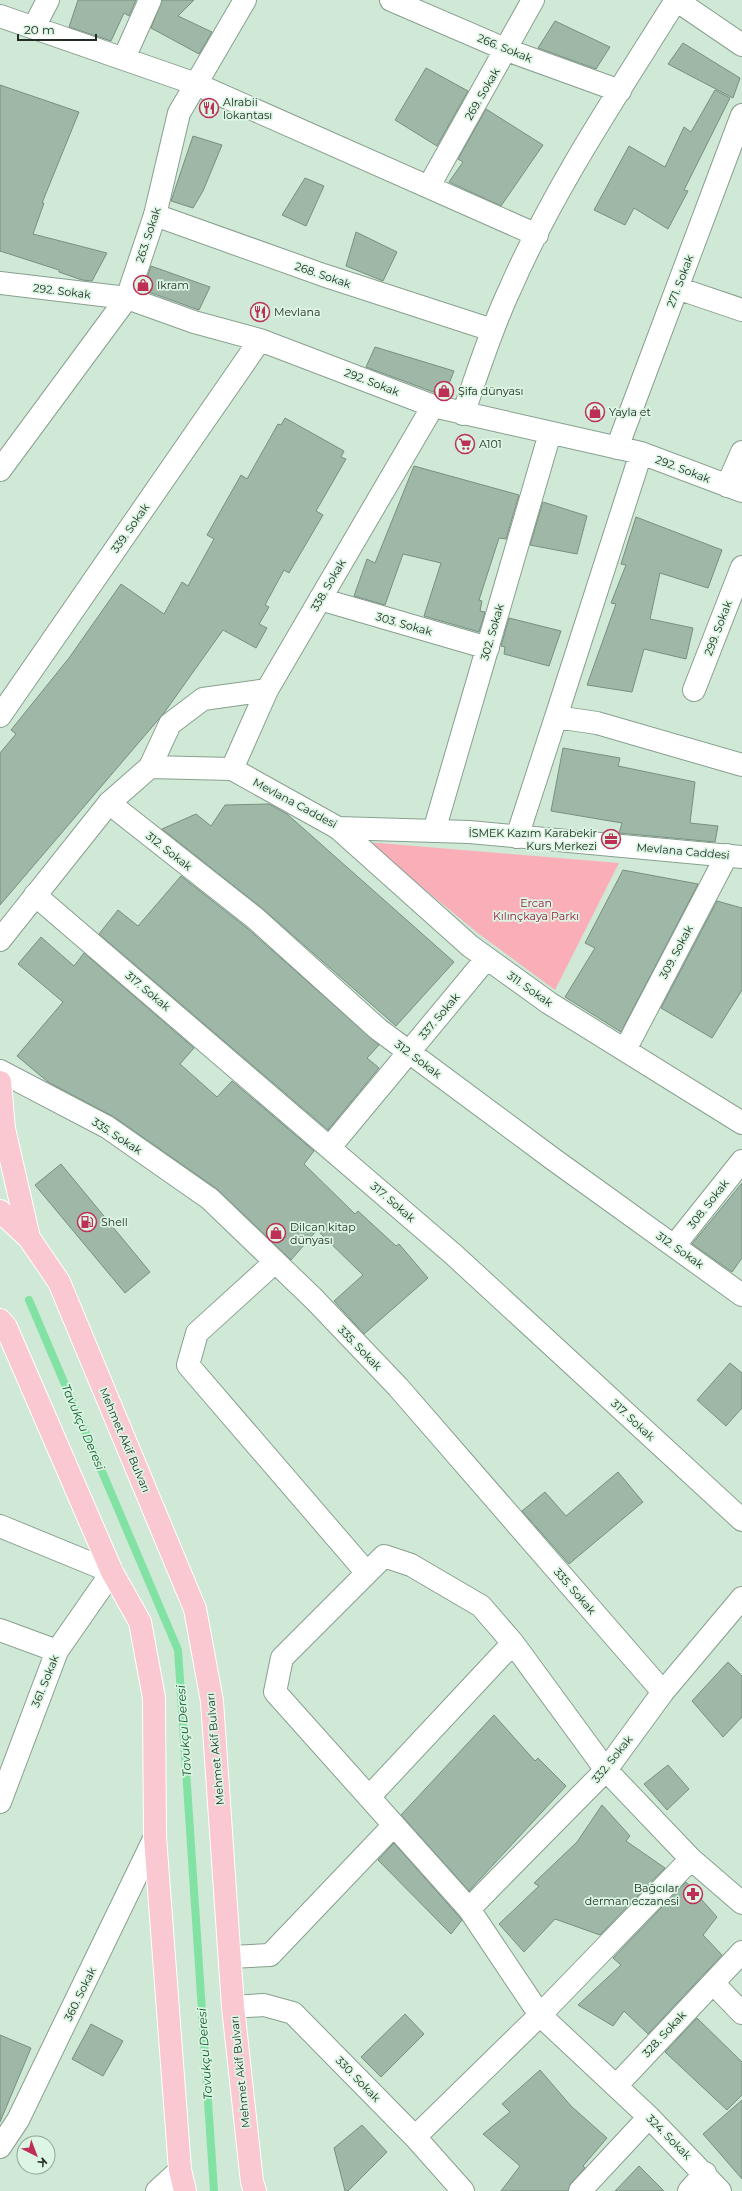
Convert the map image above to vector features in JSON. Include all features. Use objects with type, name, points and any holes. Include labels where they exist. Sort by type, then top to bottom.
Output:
[{"type":"main road","points":[[0,1082],[4,1129],[29,1238]]},
{"type":"main road","name":"Mehmet Akif Bulvarı","points":[[0,1211],[29,1238],[59,1282],[195,1609],[212,1701],[233,2007],[254,2191]]},
{"type":"main road","points":[[0,1320],[6,1327],[112,1572],[140,1622],[154,1698],[155,1837],[180,2170],[185,2191]]},
{"type":"street","points":[[34,26],[48,0]]},
{"type":"street","points":[[124,58],[150,0]]},
{"type":"street","name":"263. Sokak","points":[[0,470],[127,298],[155,215],[179,113],[245,0]]},
{"type":"street","name":"266. Sokak","points":[[391,0],[507,50],[620,91]]},
{"type":"street","name":"269. Sokak","points":[[429,186],[507,50],[533,0]]},
{"type":"street","points":[[463,414],[492,330],[510,287],[560,190],[676,0],[742,45]]},
{"type":"street","points":[[0,16],[34,26],[196,84],[537,235]]},
{"type":"street","name":"271. Sokak","points":[[617,448],[742,115]]},
{"type":"street","name":"268. Sokak","points":[[155,215],[322,275],[492,330]]},
{"type":"street","name":"292. Sokak","points":[[0,283],[127,298],[194,322],[260,340],[433,406],[641,453],[735,489]]},
{"type":"street","points":[[677,288],[742,310]]},
{"type":"street","name":"339. Sokak","points":[[0,716],[260,340]]},
{"type":"street","name":"338. Sokak","points":[[232,769],[267,690],[433,406]]},
{"type":"street","name":"302. Sokak","points":[[434,831],[550,433]]},
{"type":"street","points":[[735,489],[742,452]]},
{"type":"street","points":[[518,837],[641,453]]},
{"type":"street","name":"299. Sokak","points":[[694,690],[742,567]]},
{"type":"street","name":"303. Sokak","points":[[320,600],[488,648]]},
{"type":"street","points":[[0,940],[109,803],[150,767],[170,724],[203,699],[267,690]]},
{"type":"street","points":[[556,718],[597,723],[742,765]]},
{"type":"street","name":"Mevlana Caddesi","points":[[150,767],[232,769],[338,828],[434,831],[735,856]]},
{"type":"street","name":"312. Sokak","points":[[109,803],[255,918],[378,1029],[546,1155],[742,1295]]},
{"type":"street","name":"311. Sokak","points":[[338,828],[470,946],[549,1003],[742,1123]]},
{"type":"street","name":"309. Sokak","points":[[625,1050],[735,856]]},
{"type":"street","name":"317. Sokak","points":[[35,895],[453,1254],[742,1520]]},
{"type":"street","name":"337. Sokak","points":[[330,1147],[487,958]]},
{"type":"street","name":"335. Sokak","points":[[0,1071],[113,1131],[210,1199],[314,1299],[398,1388],[663,1692]]},
{"type":"street","name":"308. Sokak","points":[[674,1246],[742,1161]]},
{"type":"street","points":[[275,1262],[197,1333],[188,1365],[367,1573],[384,1556],[411,1565],[481,1606],[513,1643],[606,1770],[691,1858],[742,1902]]},
{"type":"street","points":[[0,1526],[112,1572]]},
{"type":"street","name":"361. Sokak","points":[[0,1802],[57,1651],[112,1572]]},
{"type":"street","name":"324. Sokak","points":[[367,1573],[282,1658],[275,1692],[469,1909],[540,2015],[649,2118],[705,2173],[720,2191]]},
{"type":"street","name":"332. Sokak","points":[[469,1909],[606,1770],[663,1692],[742,1598]]},
{"type":"street","points":[[0,1630],[57,1651]]},
{"type":"street","points":[[368,1797],[513,1643]]},
{"type":"street","points":[[230,1957],[270,1955],[394,1825]]},
{"type":"street","name":"360. Sokak","points":[[0,2147],[18,2120],[155,1837]]},
{"type":"street","points":[[415,2137],[540,2015],[691,1858]]},
{"type":"street","name":"328. Sokak","points":[[616,2086],[742,1952]]},
{"type":"street","points":[[713,1983],[742,2013]]},
{"type":"street","name":"330. Sokak","points":[[233,2007],[264,2005],[294,2013],[415,2137],[463,2191]]},
{"type":"street","points":[[580,2191],[649,2118]]},
{"type":"street","points":[[157,2191],[180,2170]]},
{"type":"street","points":[[689,2191],[705,2173]]},
{"type":"green space","name":"Ercan Kılınçkaya Parkı","points":[[367,842],[619,863],[555,990],[479,934]]},
{"type":"building","points":[[78,0],[136,0],[129,16],[124,13],[111,41],[69,27]]},
{"type":"building","points":[[162,0],[194,0],[178,16],[212,32],[199,54],[151,28]]},
{"type":"building","points":[[555,21],[610,47],[596,69],[538,48]]},
{"type":"building","points":[[683,43],[740,78],[733,98],[668,64]]},
{"type":"building","points":[[426,68],[468,91],[437,146],[395,120]]},
{"type":"building","points":[[0,85],[79,112],[42,203],[44,203],[33,234],[107,253],[92,281],[82,280],[59,272],[59,270],[0,251]]},
{"type":"building","points":[[715,90],[730,98],[684,190],[688,191],[668,229],[634,208],[625,225],[594,210],[629,146],[665,167],[684,127],[691,132]]},
{"type":"building","points":[[486,109],[543,145],[501,206],[449,182],[463,162],[458,159]]},
{"type":"building","points":[[193,136],[222,145],[203,191],[193,208],[171,201]]},
{"type":"building","points":[[305,178],[324,186],[306,226],[282,215]]},
{"type":"building","points":[[356,232],[397,252],[383,281],[346,266]]},
{"type":"building","points":[[151,266],[210,287],[199,310],[143,290]]},
{"type":"building","points":[[375,347],[454,371],[444,396],[366,367]]},
{"type":"building","points":[[285,418],[344,451],[341,457],[346,459],[316,511],[323,515],[289,573],[284,570],[265,605],[269,607],[259,624],[267,628],[256,648],[223,630],[164,713],[0,905],[0,753],[16,734],[11,730],[69,658],[121,584],[164,614],[182,582],[188,586],[214,539],[207,535],[241,475],[247,479],[278,424],[281,425]]},
{"type":"building","points":[[414,466],[519,495],[506,539],[499,538],[479,600],[482,601],[480,611],[485,612],[479,632],[424,616],[441,563],[403,554],[385,605],[354,596],[367,559],[375,563]]},
{"type":"building","points":[[543,502],[587,516],[577,554],[530,545]]},
{"type":"building","points":[[636,517],[722,550],[708,588],[660,573],[650,619],[693,628],[686,659],[644,649],[632,692],[587,685],[616,604],[611,603],[626,565],[621,564]]},
{"type":"building","points":[[509,618],[561,631],[549,666],[504,654],[505,647],[501,646]]},
{"type":"building","points":[[563,748],[620,758],[618,766],[695,782],[690,823],[718,826],[715,842],[619,833],[622,823],[551,811]]},
{"type":"building","points":[[269,804],[287,814],[454,962],[396,1026],[263,909],[162,829],[196,814],[211,826],[225,805]]},
{"type":"building","points":[[623,870],[698,884],[621,1032],[565,997],[595,948],[585,943]]},
{"type":"building","points":[[181,876],[247,928],[379,1045],[367,1058],[379,1068],[328,1130],[99,934],[118,910],[138,926]]},
{"type":"building","points":[[717,901],[742,908],[742,990],[712,1038],[661,1008]]},
{"type":"building","points":[[41,937],[74,966],[84,953],[194,1048],[180,1064],[217,1097],[232,1081],[314,1151],[304,1164],[355,1214],[358,1211],[396,1246],[399,1244],[428,1278],[364,1334],[334,1301],[363,1275],[317,1230],[291,1260],[217,1189],[114,1117],[48,1082],[17,1056],[63,1002],[18,964]]},
{"type":"building","points":[[61,1164],[150,1272],[125,1293],[35,1185]]},
{"type":"building","points":[[742,1183],[742,1258],[732,1272],[692,1244]]},
{"type":"building","points":[[730,1363],[742,1373],[742,1408],[726,1426],[697,1400]]},
{"type":"building","points":[[618,1472],[643,1502],[569,1564],[522,1511],[545,1492],[566,1516]]},
{"type":"building","points":[[728,1662],[742,1676],[742,1717],[723,1737],[692,1701]]},
{"type":"building","points":[[494,1715],[535,1761],[538,1758],[566,1786],[469,1891],[401,1815]]},
{"type":"building","points":[[668,1765],[689,1789],[667,1810],[644,1784]]},
{"type":"building","points":[[602,1805],[630,1836],[626,1841],[665,1868],[600,1935],[555,1919],[524,1952],[499,1924],[539,1886],[534,1883],[577,1842]]},
{"type":"building","points":[[394,1843],[462,1920],[451,1934],[378,1860]]},
{"type":"building","points":[[686,1882],[717,1917],[703,1935],[722,1955],[648,2034],[624,2011],[613,2026],[578,2005],[621,1965],[613,1958]]},
{"type":"building","points":[[405,2014],[424,2034],[381,2077],[361,2057]]},
{"type":"building","points":[[697,2018],[742,2062],[742,2095],[727,2110],[665,2052]]},
{"type":"building","points":[[91,2024],[123,2041],[103,2076],[72,2059]]},
{"type":"building","points":[[0,2035],[31,2048],[0,2122]]},
{"type":"building","points":[[540,2070],[571,2106],[607,2138],[583,2166],[585,2168],[571,2183],[568,2191],[501,2191],[520,2166],[483,2134],[510,2112],[502,2104]]},
{"type":"building","points":[[742,2100],[742,2179],[703,2134]]},
{"type":"building","points":[[362,2125],[387,2152],[348,2191],[345,2191],[334,2148]]},
{"type":"building","points":[[639,2166],[664,2191],[615,2191]]},
{"type":"waterway","name":"Tavukçu Deresi","points":[[29,1300],[178,1650],[214,2191]]},
{"type":"place","name":"Alrabii lokantası","points":[[209,108]]},
{"type":"place","name":"Ikram","points":[[143,285]]},
{"type":"place","name":"Mevlana","points":[[260,312]]},
{"type":"place","name":"Şifa dünyası","points":[[444,391]]},
{"type":"place","name":"Yayla et","points":[[595,412]]},
{"type":"place","name":"A101","points":[[465,444]]},
{"type":"place","name":"İSMEK Kazım Karabekir Kurs Merkezi","points":[[611,839]]},
{"type":"place","name":"Shell","points":[[87,1222]]},
{"type":"place","name":"Dilcan kitap dünyası","points":[[276,1233]]},
{"type":"place","name":"Bağcılar derman eczanesi","points":[[693,1894]]}]
